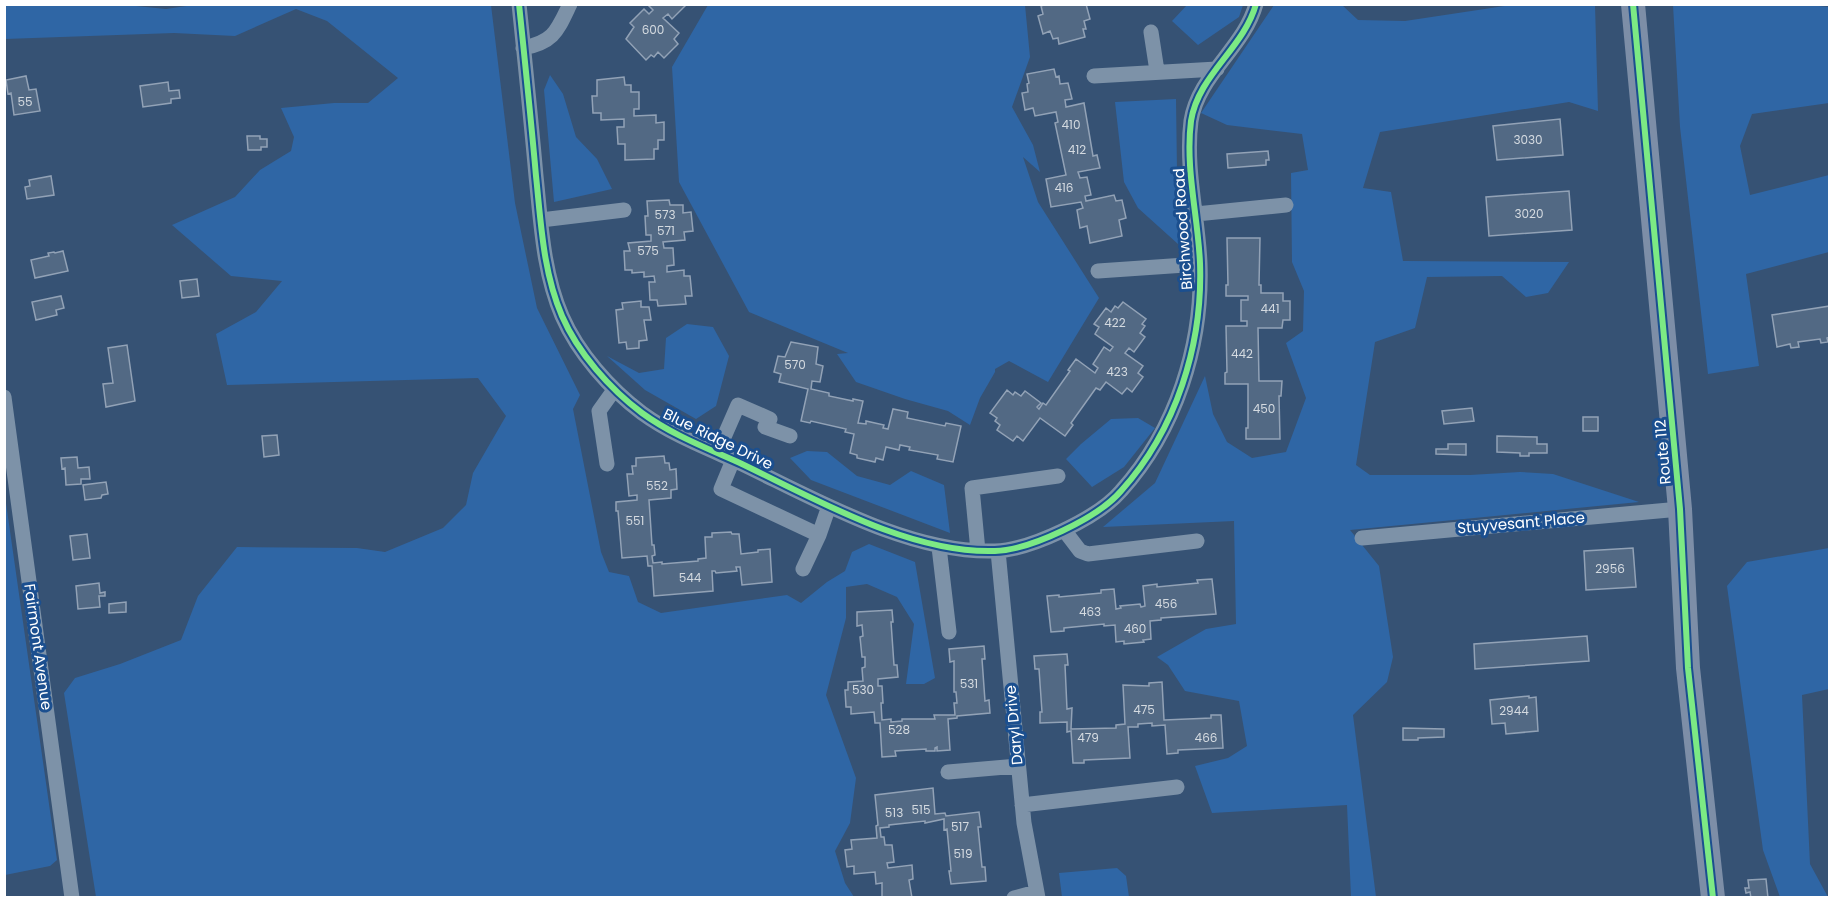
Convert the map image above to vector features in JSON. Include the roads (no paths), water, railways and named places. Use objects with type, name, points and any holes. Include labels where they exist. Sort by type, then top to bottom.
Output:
[{"type":"main road","name":"Route 112","points":[[1633,4],[1680,509],[1689,668],[1713,897]]},
{"type":"street","name":"Blue Ridge Drive","points":[[519,4],[548,271],[562,317],[587,358],[614,390],[645,416],[685,438],[829,506],[906,537],[939,547],[998,552]]},
{"type":"street","points":[[524,48],[541,44],[551,37],[570,4]]},
{"type":"street","name":"Birchwood Road","points":[[998,552],[1018,548],[1086,519],[1118,495],[1143,465],[1164,430],[1191,358],[1199,310],[1200,264],[1190,155],[1191,120],[1201,92],[1252,21],[1256,4]]},
{"type":"street","points":[[1151,32],[1157,71]]},
{"type":"street","points":[[1094,76],[1217,69]]},
{"type":"street","points":[[1196,214],[1286,204]]},
{"type":"street","points":[[541,220],[624,210]]},
{"type":"street","points":[[1098,271],[1200,264]]},
{"type":"street","points":[[607,464],[599,411],[614,390]]},
{"type":"street","name":"Fairmont Avenue","points":[[4,398],[72,897]]},
{"type":"street","points":[[717,453],[738,405],[770,419],[765,427],[790,436]]},
{"type":"street","points":[[733,460],[721,489],[819,535]]},
{"type":"street","points":[[978,551],[972,488],[1058,476]]},
{"type":"street","points":[[803,569],[819,535],[829,506]]},
{"type":"street","name":"Stuyvesant Place","points":[[1362,538],[1680,509]]},
{"type":"street","points":[[1064,530],[1080,551],[1088,554],[1197,541]]},
{"type":"street","points":[[939,547],[949,632]]},
{"type":"street","name":"Daryl Drive","points":[[998,552],[1022,806],[1037,895]]},
{"type":"street","points":[[948,772],[1018,766]]},
{"type":"street","points":[[1022,806],[1177,788]]},
{"type":"street","points":[[1014,897],[1037,895]]}]
